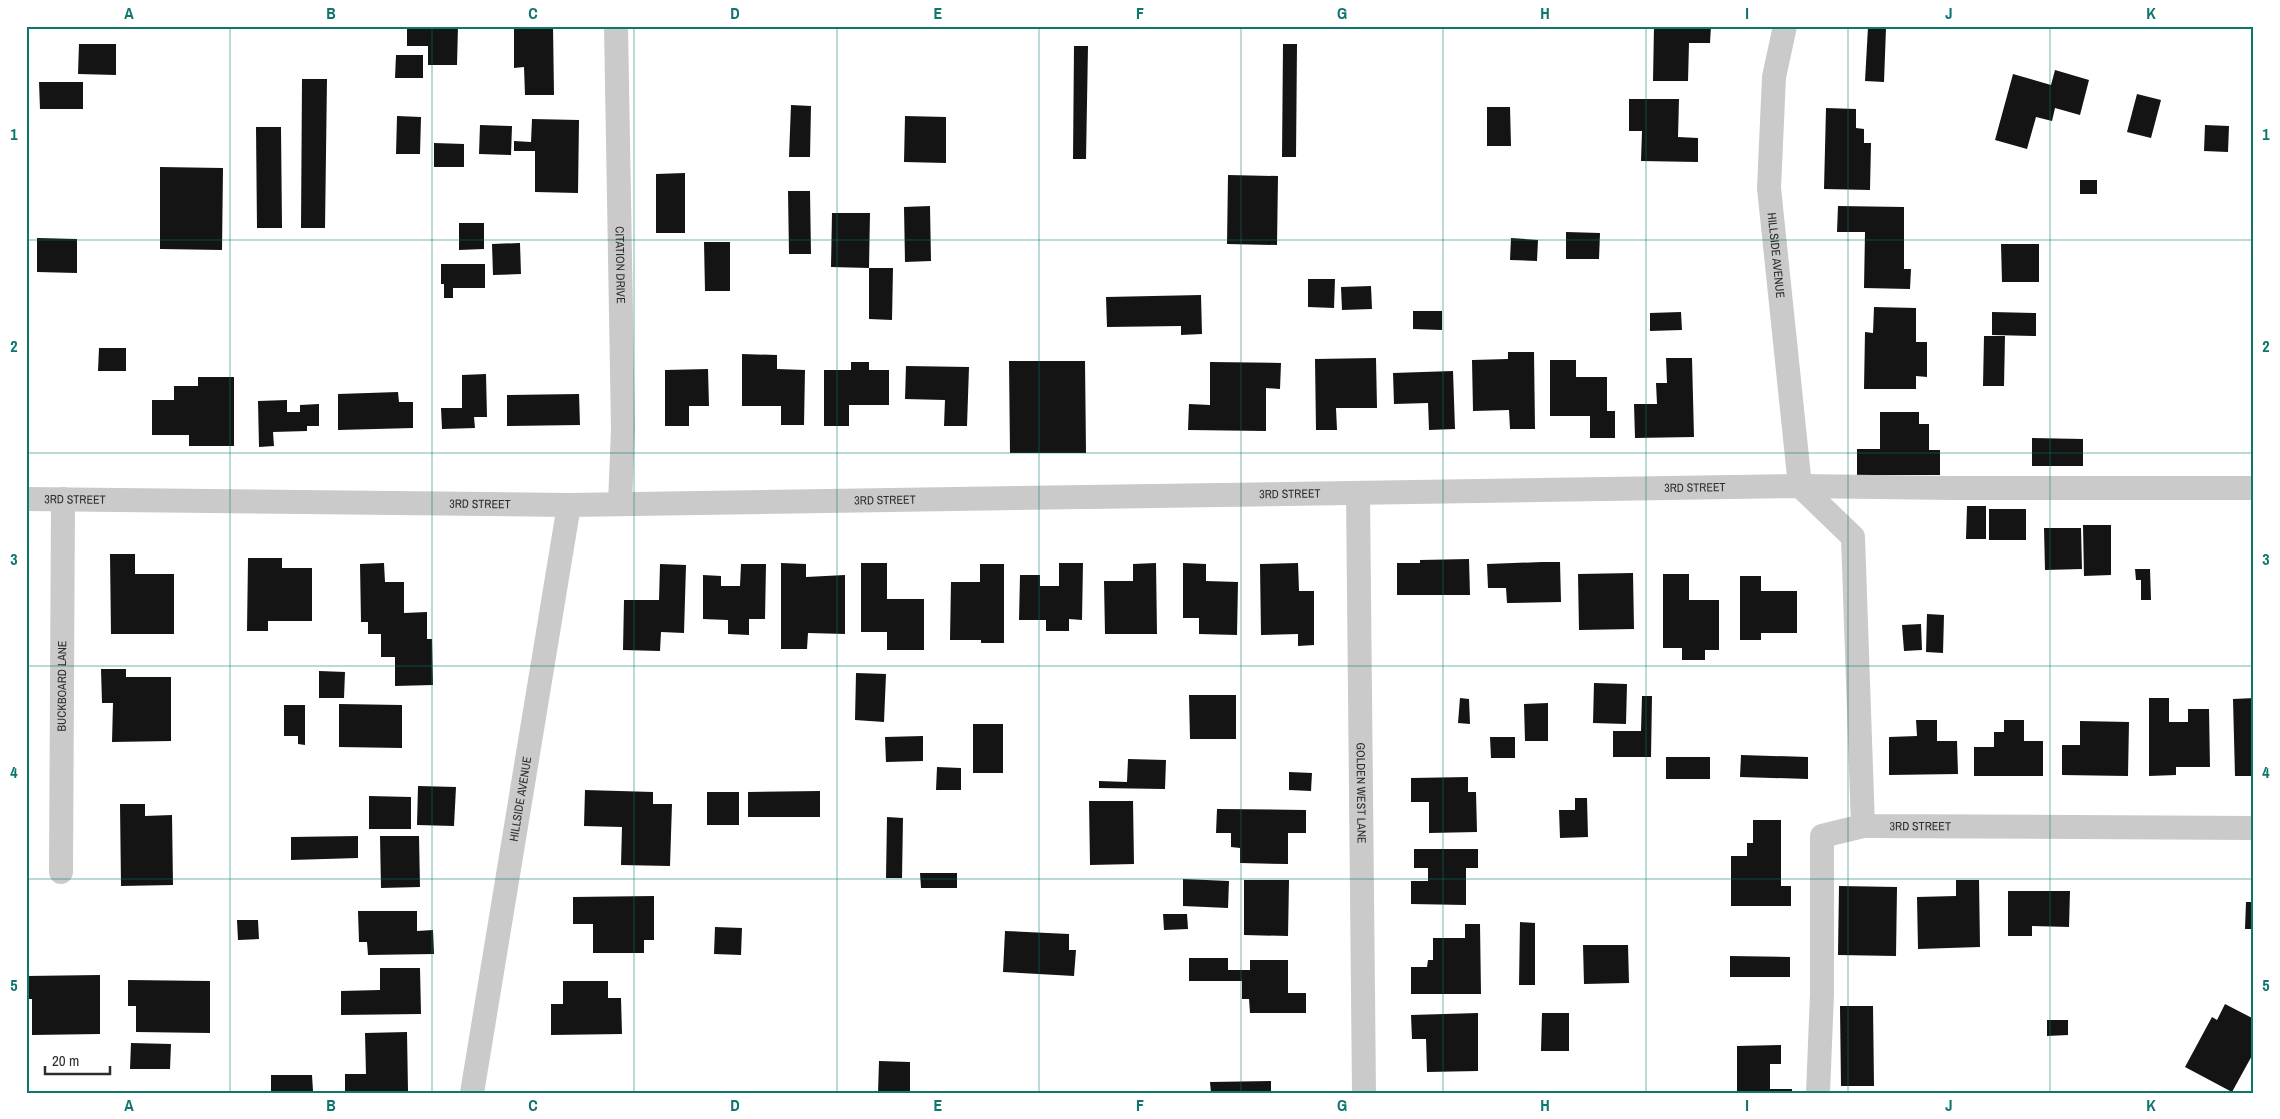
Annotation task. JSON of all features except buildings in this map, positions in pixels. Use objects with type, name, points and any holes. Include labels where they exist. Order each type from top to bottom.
[{"type":"street","name":"CITATION DRIVE","points":[[616,26],[623,429],[620,504]]},
{"type":"street","name":"HILLSIDE AVENUE","points":[[1785,26],[1774,77],[1769,188],[1800,486]]},
{"type":"street","name":"3RD STREET","points":[[26,499],[569,505],[1800,486],[2254,488]]},
{"type":"street","points":[[1800,486],[1853,538],[1863,826]]},
{"type":"street","name":"GOLDEN WEST LANE","points":[[1358,493],[1364,1093]]},
{"type":"street","name":"BUCKBOARD LANE","points":[[61,872],[63,498]]},
{"type":"street","name":"HILLSIDE AVENUE","points":[[472,1093],[569,505]]},
{"type":"street","name":"3RD STREET","points":[[1818,1093],[1822,994],[1822,836],[1863,826],[2254,828]]}]
